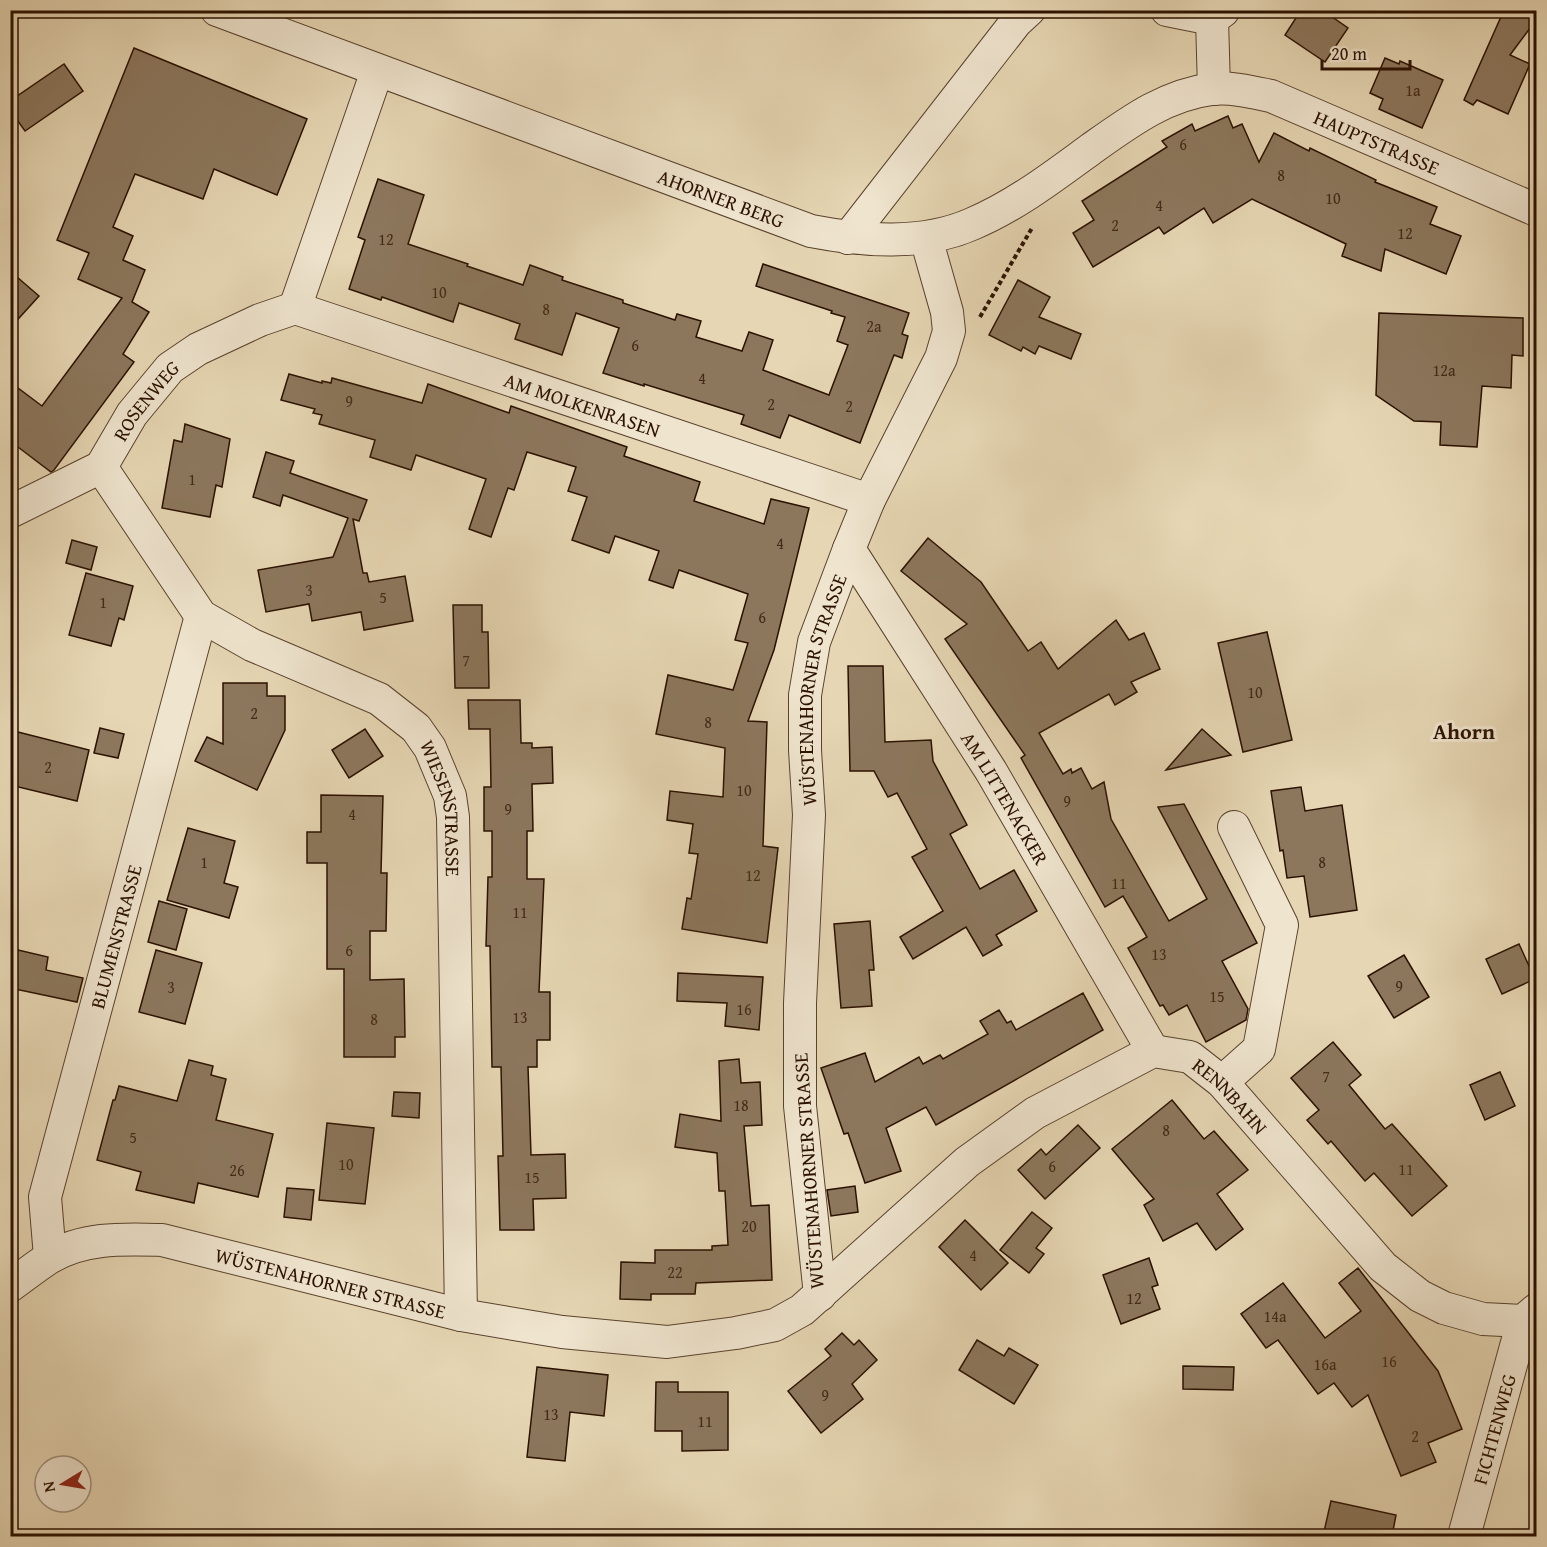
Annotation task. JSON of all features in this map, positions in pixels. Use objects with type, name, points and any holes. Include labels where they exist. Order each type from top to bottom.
[{"type":"street","name":"AHORNER BERG","points":[[217,10],[811,231],[848,238],[926,238],[971,225],[1018,199],[1136,117],[1175,97],[1214,89]]},
{"type":"street","points":[[848,238],[1016,22],[1029,10]]},
{"type":"street","points":[[1167,10],[1214,13],[1214,89]]},
{"type":"street","points":[[295,308],[377,71]]},
{"type":"street","name":"HAUPTSTRASSE","points":[[1214,89],[1243,90],[1271,96],[1536,210]]},
{"type":"street","name":"WÜSTENAHORNER STRASSE","points":[[10,1286],[50,1257],[78,1245],[116,1238],[162,1240],[461,1315],[562,1332],[667,1342],[736,1333],[775,1325],[802,1310],[820,1295],[800,1106],[800,1003],[809,815],[805,750],[805,695],[814,642],[849,549],[869,500],[941,358],[949,331],[947,312],[926,238]]},
{"type":"street","name":"ROSENWEG","points":[[101,467],[132,414],[170,368],[198,349],[261,320],[295,308]]},
{"type":"street","name":"AM MOLKENRASEN","points":[[295,308],[869,500]]},
{"type":"street","points":[[10,512],[101,467]]},
{"type":"street","name":"WIESENSTRASSE","points":[[101,467],[201,616],[252,645],[379,699],[416,728],[430,747],[450,795],[453,817],[461,1315]]},
{"type":"street","name":"AM LITTENACKER","points":[[849,549],[991,771],[1153,1051]]},
{"type":"street","name":"BLUMENSTRASSE","points":[[50,1257],[45,1197],[201,616]]},
{"type":"street","points":[[1222,1082],[1259,1050],[1282,925],[1234,827]]},
{"type":"street","points":[[820,1295],[967,1162],[1035,1113],[1153,1051]]},
{"type":"street","name":"RENNBAHN","points":[[1153,1051],[1190,1057],[1222,1082],[1383,1268],[1420,1296],[1444,1308],[1483,1318],[1530,1316]]},
{"type":"street","name":"FICHTENWEG","points":[[1464,1536],[1530,1316]]},
{"type":"path","points":[[976,323],[1035,224]]},
{"type":"building","points":[[1301,10],[1322,10],[1348,28],[1325,62],[1285,35]]},
{"type":"building","points":[[1504,10],[1536,10],[1536,20],[1510,55],[1530,64],[1508,114],[1477,100],[1473,105],[1464,100]]},
{"type":"building","points":[[134,48],[307,119],[277,195],[214,169],[203,199],[135,174],[113,227],[133,236],[123,260],[145,270],[132,302],[149,312],[123,354],[134,362],[51,472],[10,441],[10,382],[42,406],[122,298],[78,279],[89,253],[57,240]]},
{"type":"building","points":[[1385,58],[1399,64],[1400,61],[1443,80],[1422,128],[1379,109],[1383,99],[1370,93]]},
{"type":"building","points":[[64,64],[83,91],[25,131],[10,110],[10,101]]},
{"type":"building","points":[[1228,116],[1233,128],[1242,124],[1259,162],[1274,133],[1376,180],[1375,182],[1437,207],[1430,224],[1461,236],[1446,274],[1385,249],[1381,271],[1342,256],[1346,244],[1252,199],[1213,223],[1204,208],[1164,234],[1159,227],[1093,267],[1073,233],[1094,220],[1082,201],[1167,147],[1162,141],[1192,124],[1195,131]]},
{"type":"building","points":[[378,179],[424,195],[408,244],[523,285],[530,265],[563,277],[562,280],[623,300],[623,303],[675,320],[677,314],[701,321],[696,337],[742,351],[749,332],[773,340],[763,370],[829,395],[848,345],[837,341],[845,317],[756,286],[763,264],[909,313],[902,334],[908,336],[902,358],[894,355],[860,443],[789,415],[780,438],[741,424],[744,415],[603,373],[619,328],[576,313],[562,355],[515,339],[520,324],[459,303],[453,322],[382,297],[381,300],[349,289],[365,240],[358,237]]},
{"type":"building","points":[[10,271],[39,296],[10,328]]},
{"type":"building","points":[[1018,280],[1050,297],[1039,317],[1081,334],[1071,359],[1039,346],[1035,354],[1023,347],[1021,351],[989,335]]},
{"type":"building","points":[[1379,313],[1523,318],[1523,356],[1512,355],[1511,388],[1482,386],[1477,447],[1440,445],[1441,422],[1414,421],[1376,395]]},
{"type":"building","points":[[289,374],[322,383],[322,381],[331,383],[332,378],[422,403],[428,384],[509,413],[511,406],[627,447],[624,456],[700,482],[694,501],[764,524],[771,499],[809,508],[774,650],[748,721],[767,722],[763,846],[778,848],[767,943],[682,929],[687,898],[691,899],[698,854],[689,853],[693,824],[667,820],[670,791],[723,797],[725,748],[656,734],[668,675],[733,690],[748,643],[735,640],[748,594],[679,570],[673,588],[649,580],[659,551],[615,536],[609,553],[572,540],[587,497],[568,491],[576,467],[527,452],[514,490],[508,488],[491,537],[469,529],[486,479],[416,455],[411,470],[370,457],[375,440],[319,424],[322,415],[313,413],[315,409],[281,400]]},
{"type":"building","points":[[185,424],[230,439],[222,487],[216,485],[210,517],[162,508],[174,440],[182,442]]},
{"type":"building","points":[[266,452],[294,461],[290,473],[367,500],[359,521],[353,519],[363,573],[367,573],[369,582],[405,576],[413,621],[364,630],[361,612],[312,621],[309,604],[266,612],[258,570],[333,557],[348,518],[283,495],[280,506],[253,497]]},
{"type":"building","points":[[928,538],[981,582],[1028,651],[1041,642],[1058,669],[1116,620],[1129,640],[1144,633],[1160,669],[1131,682],[1137,692],[1115,705],[1109,694],[1039,733],[1063,774],[1071,769],[1072,773],[1081,768],[1092,789],[1104,782],[1111,819],[1169,921],[1207,899],[1158,807],[1184,804],[1257,943],[1222,961],[1248,1009],[1246,1020],[1206,1042],[1187,1005],[1169,1015],[1163,1005],[1160,1006],[1128,948],[1147,937],[1123,896],[1105,907],[1021,758],[1025,755],[945,639],[967,624],[901,571]]},
{"type":"building","points":[[72,540],[97,547],[91,570],[66,563]]},
{"type":"building","points":[[86,573],[133,586],[124,620],[119,618],[111,646],[69,635]]},
{"type":"building","points":[[453,605],[482,605],[482,632],[488,632],[489,688],[455,688]]},
{"type":"building","points":[[1267,632],[1292,740],[1243,752],[1218,643]]},
{"type":"building","points":[[848,666],[883,666],[885,742],[931,740],[933,761],[967,825],[950,834],[980,889],[1014,870],[1037,911],[996,935],[1002,945],[983,956],[966,927],[913,959],[900,937],[943,911],[912,857],[927,849],[897,793],[888,797],[874,771],[850,771]]},
{"type":"building","points":[[223,683],[267,683],[267,696],[285,696],[285,730],[257,790],[195,761],[207,737],[223,744]]},
{"type":"building","points":[[468,700],[520,700],[521,743],[532,743],[532,748],[552,747],[553,783],[532,784],[533,831],[527,831],[527,879],[544,879],[539,992],[550,992],[550,1040],[537,1040],[537,1067],[528,1067],[531,1155],[565,1154],[566,1198],[533,1199],[534,1230],[500,1230],[498,1156],[503,1156],[501,1067],[492,1067],[490,946],[486,946],[488,877],[492,877],[492,831],[484,831],[484,787],[491,787],[490,729],[469,729]]},
{"type":"building","points":[[100,728],[124,734],[118,758],[94,753]]},
{"type":"building","points":[[365,729],[383,756],[349,778],[332,750]]},
{"type":"building","points":[[1202,729],[1231,755],[1166,770]]},
{"type":"building","points":[[14,731],[89,750],[77,801],[10,785],[10,744]]},
{"type":"building","points":[[1301,787],[1305,811],[1342,805],[1357,910],[1310,917],[1304,876],[1287,878],[1283,850],[1280,851],[1271,791]]},
{"type":"building","points":[[321,795],[383,796],[381,873],[387,873],[386,931],[370,931],[370,980],[404,979],[405,1037],[395,1037],[395,1057],[344,1057],[344,969],[327,969],[327,863],[307,863],[307,832],[321,832]]},
{"type":"building","points":[[188,828],[235,841],[224,883],[238,887],[229,918],[167,900]]},
{"type":"building","points":[[159,901],[187,909],[176,950],[148,942]]},
{"type":"building","points":[[870,921],[874,970],[869,970],[872,1006],[841,1008],[834,924]]},
{"type":"building","points":[[1519,944],[1535,979],[1502,994],[1486,959]]},
{"type":"building","points":[[18,950],[48,957],[46,970],[83,978],[77,1002],[10,988]]},
{"type":"building","points":[[156,950],[202,963],[185,1024],[139,1012]]},
{"type":"building","points":[[1404,955],[1429,997],[1394,1018],[1368,976]]},
{"type":"building","points":[[678,973],[763,977],[759,1030],[725,1026],[727,1003],[677,1001]]},
{"type":"building","points":[[1083,993],[1103,1030],[936,1125],[926,1107],[886,1128],[901,1171],[865,1183],[848,1133],[844,1134],[821,1068],[865,1053],[875,1082],[919,1057],[923,1064],[940,1055],[943,1059],[988,1034],[980,1021],[999,1010],[1007,1023],[1011,1021],[1016,1030]]},
{"type":"building","points":[[1333,1042],[1361,1075],[1349,1085],[1385,1129],[1392,1124],[1447,1186],[1412,1216],[1374,1173],[1365,1181],[1331,1141],[1328,1144],[1307,1120],[1319,1110],[1291,1078]]},
{"type":"building","points":[[739,1059],[741,1083],[760,1082],[762,1125],[744,1126],[751,1206],[769,1205],[772,1280],[696,1283],[695,1294],[651,1294],[651,1300],[620,1299],[621,1262],[655,1263],[655,1250],[712,1250],[712,1246],[728,1245],[725,1191],[719,1191],[717,1153],[675,1147],[680,1114],[721,1121],[719,1061]]},
{"type":"building","points":[[189,1060],[213,1066],[211,1075],[226,1079],[216,1120],[273,1134],[258,1197],[198,1183],[194,1203],[136,1190],[141,1172],[97,1160],[119,1086],[177,1101]]},
{"type":"building","points":[[1500,1072],[1515,1106],[1485,1120],[1470,1085]]},
{"type":"building","points":[[394,1092],[420,1093],[419,1118],[392,1116]]},
{"type":"building","points":[[1172,1100],[1204,1139],[1214,1131],[1248,1170],[1217,1194],[1243,1229],[1216,1250],[1197,1223],[1163,1241],[1144,1205],[1154,1199],[1112,1149]]},
{"type":"building","points":[[327,1123],[374,1128],[365,1204],[319,1200]]},
{"type":"building","points":[[1078,1125],[1100,1148],[1045,1199],[1018,1170],[1041,1149],[1046,1155]]},
{"type":"building","points":[[855,1186],[858,1212],[831,1216],[827,1190]]},
{"type":"building","points":[[287,1188],[314,1190],[311,1220],[284,1217]]},
{"type":"building","points":[[1032,1212],[1052,1228],[1036,1248],[1044,1254],[1029,1273],[1000,1250]]},
{"type":"building","points":[[965,1220],[1008,1263],[981,1290],[939,1247]]},
{"type":"building","points":[[1149,1258],[1158,1285],[1152,1287],[1160,1309],[1121,1324],[1103,1275]]},
{"type":"building","points":[[1358,1268],[1438,1371],[1462,1429],[1428,1443],[1436,1462],[1401,1476],[1368,1395],[1352,1407],[1334,1383],[1318,1394],[1278,1340],[1266,1348],[1241,1314],[1283,1283],[1325,1338],[1361,1311],[1339,1283]]},
{"type":"building","points":[[842,1333],[854,1345],[859,1340],[877,1360],[852,1384],[863,1399],[821,1433],[788,1391],[831,1356],[825,1349]]},
{"type":"building","points":[[977,1340],[1004,1356],[1009,1348],[1038,1365],[1014,1404],[959,1370]]},
{"type":"building","points":[[1183,1366],[1234,1367],[1233,1390],[1183,1389]]},
{"type":"building","points":[[537,1367],[608,1375],[604,1416],[570,1412],[565,1461],[527,1457]]},
{"type":"building","points":[[656,1382],[678,1382],[678,1392],[728,1392],[728,1450],[682,1451],[682,1431],[655,1431]]},
{"type":"building","points":[[1331,1501],[1396,1515],[1392,1536],[1323,1536]]},
{"type":"district","name":"Ahorn","points":[[1464,731]]}]
